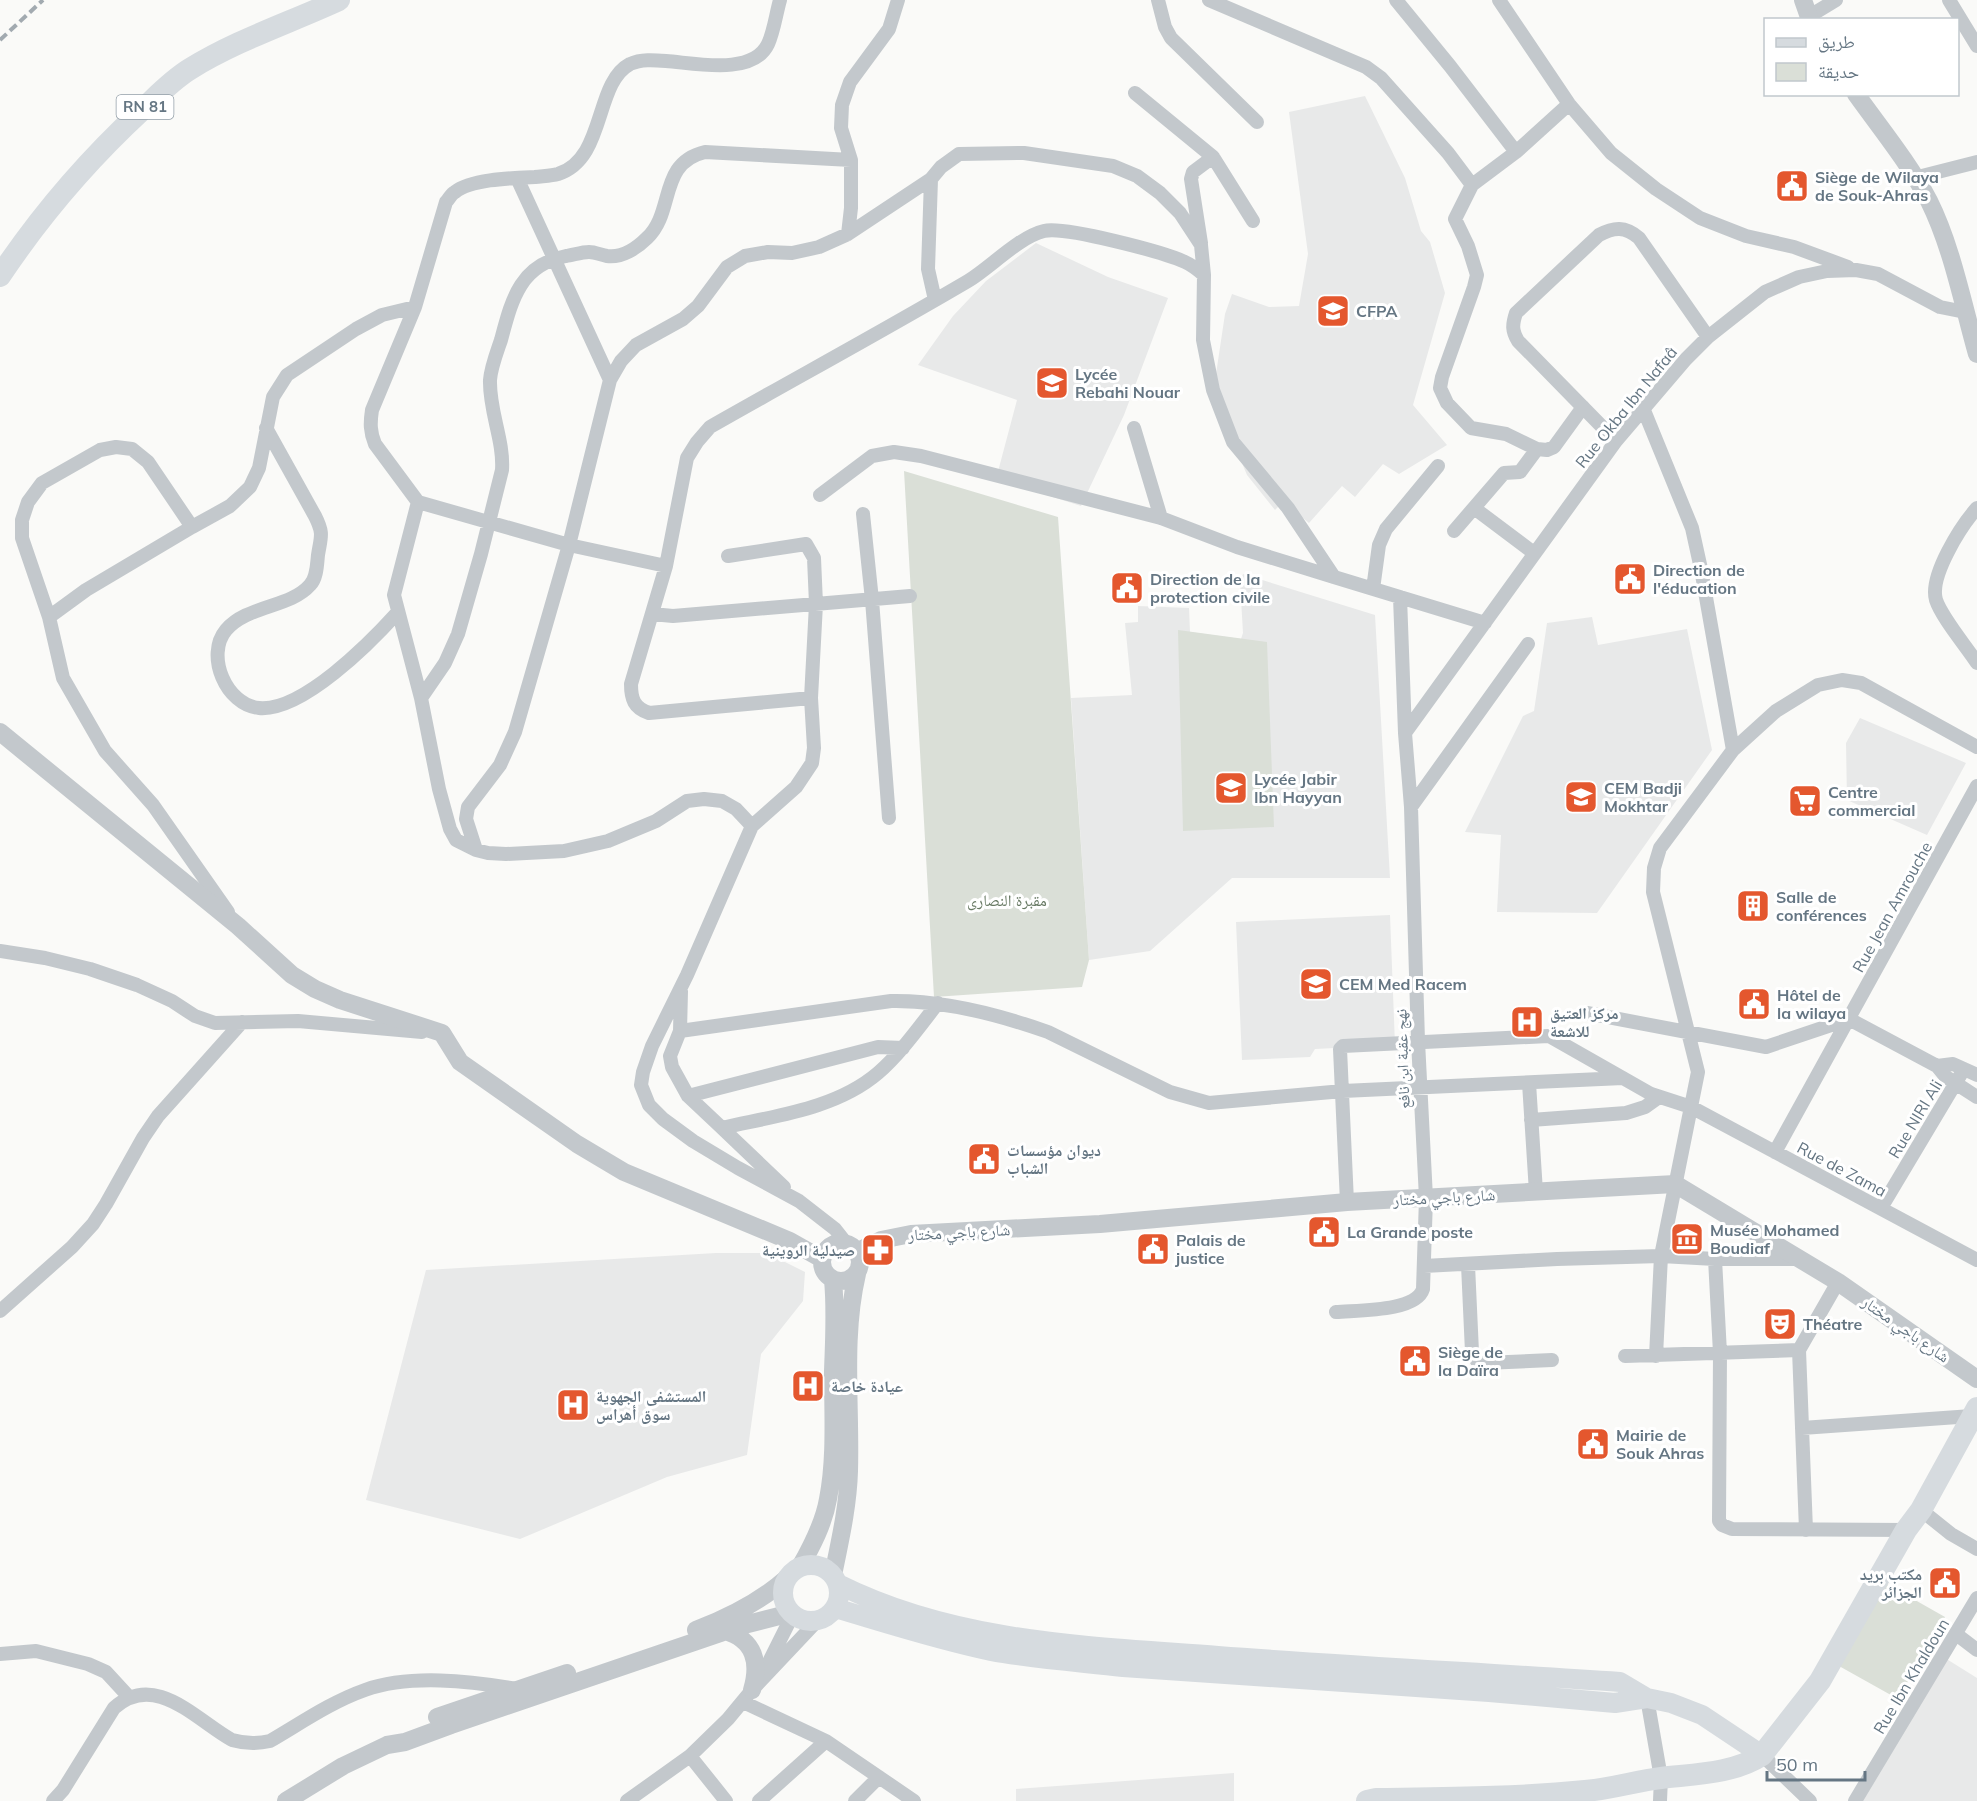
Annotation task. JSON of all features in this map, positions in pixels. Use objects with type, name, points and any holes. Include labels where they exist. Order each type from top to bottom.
[{"type":"main road","name":"RN 81","points":[[0,276],[28,233],[92,161],[129,122],[187,70],[218,52],[339,0]]},
{"type":"main road","points":[[1373,1800],[1510,1797],[1588,1791],[1662,1778],[1699,1775],[1752,1762],[1762,1755],[1820,1681],[1906,1530],[1921,1510],[1975,1412]]},
{"type":"main road","points":[[836,1580],[838,1600],[835,1608],[818,1620],[809,1621],[792,1613],[785,1605],[784,1587],[794,1572],[816,1565],[829,1570],[836,1580],[881,1604],[971,1630],[1035,1640],[1247,1658],[1620,1682],[1647,1698],[1671,1703],[1702,1715],[1762,1755]]},
{"type":"main road","points":[[835,1608],[991,1651],[1073,1661],[1616,1703],[1647,1698]]},
{"type":"street","points":[[666,566],[569,545],[418,502],[375,444],[370,424],[372,410],[415,307],[446,202],[455,192],[469,184],[557,175],[572,167],[590,143],[617,73],[632,63],[648,60],[729,65],[747,62],[759,56],[768,45],[780,0]]},
{"type":"street","points":[[848,234],[851,208],[851,160],[841,128],[842,105],[850,82],[889,29],[898,0]]},
{"type":"street","points":[[1158,0],[1165,27],[1171,38],[1257,122]]},
{"type":"street","points":[[1209,0],[1366,67],[1381,78],[1448,153],[1472,185]]},
{"type":"street","points":[[1396,0],[1516,152]]},
{"type":"street","points":[[1499,0],[1569,104],[1611,153],[1656,189],[1700,218],[1746,236],[1794,247],[1856,270]]},
{"type":"street","points":[[1807,12],[1836,0]]},
{"type":"street","points":[[1949,0],[1977,46]]},
{"type":"street","points":[[1135,93],[1213,157],[1253,221]]},
{"type":"street","points":[[1857,96],[1914,178],[1941,227],[1977,354]]},
{"type":"street","points":[[1569,104],[1516,152],[1472,185],[1455,219],[1468,246],[1477,275],[1440,388],[1447,403],[1471,428],[1506,434],[1538,449],[1547,450],[1554,447],[1583,408]]},
{"type":"street","points":[[421,698],[445,663],[458,634],[502,470],[503,456],[492,406],[490,378],[510,307],[521,283],[533,269],[555,258],[588,252],[609,257],[624,254],[639,245],[651,234],[681,163],[693,154],[705,152],[851,160]]},
{"type":"street","points":[[476,850],[466,819],[468,807],[500,765],[516,732],[569,545],[610,380],[621,361],[636,345],[683,319],[698,306],[727,267],[745,256],[768,252],[792,253],[819,247],[848,234],[931,179],[940,167],[959,154],[1024,153],[1113,166],[1137,176],[1160,193],[1180,213],[1201,245]]},
{"type":"street","points":[[1213,157],[1193,172],[1191,179],[1204,275],[1203,340],[1213,390],[1233,442],[1288,508],[1334,577]]},
{"type":"street","points":[[1914,178],[1977,162]]},
{"type":"street","points":[[517,178],[610,380]]},
{"type":"street","points":[[931,179],[928,269],[934,300]]},
{"type":"street","points":[[1616,441],[1524,349],[1513,332],[1516,314],[1599,236],[1610,230],[1621,228],[1631,231],[1639,238],[1708,337]]},
{"type":"street","points":[[811,698],[649,713],[634,704],[631,684],[666,566],[687,458],[710,427],[977,275],[1028,237],[1044,231],[1059,230],[1098,237],[1174,257],[1188,263],[1204,275]]},
{"type":"street","name":"Rue Okba Ibn Nafaâ","points":[[1405,733],[1616,441],[1686,359],[1708,337],[1765,292],[1799,277],[1827,271],[1856,270],[1878,274],[1941,307],[1965,312]]},
{"type":"street","points":[[50,617],[86,591],[231,506],[250,487],[259,468],[273,396],[287,375],[356,329],[382,315],[415,307]]},
{"type":"street","points":[[1643,408],[1692,528],[1733,750]]},
{"type":"street","points":[[266,428],[315,516],[322,531],[322,538],[311,585],[298,594],[250,613],[227,629],[219,643],[220,670],[234,697],[256,708],[282,705],[298,697],[354,657],[398,612]]},
{"type":"street","points":[[1134,428],[1161,518]]},
{"type":"street","points":[[192,527],[148,462],[132,449],[116,447],[100,450],[42,483],[28,502],[22,520],[22,538],[50,617],[63,678],[105,751],[153,805],[238,926]]},
{"type":"street","points":[[1454,531],[1504,473],[1520,472],[1538,449]]},
{"type":"street","points":[[820,495],[872,456],[894,452],[921,456],[1161,518],[1237,547],[1485,623]]},
{"type":"street","points":[[1373,589],[1378,545],[1386,529],[1438,466]]},
{"type":"street","points":[[418,502],[394,595],[421,698],[439,789],[450,830],[456,840],[476,850],[506,854],[564,851],[608,841],[656,821],[687,801],[704,799],[722,801],[736,809],[752,826]]},
{"type":"street","points":[[1474,508],[1534,553]]},
{"type":"street","points":[[1977,508],[1952,543],[1941,567],[1935,592],[1939,606],[1977,663]]},
{"type":"street","points":[[863,513],[873,600],[889,818]]},
{"type":"street","points":[[728,556],[806,544],[814,558],[816,604],[811,698],[814,748],[812,763],[796,787],[752,826],[680,993],[680,1031],[670,1056],[672,1068],[688,1096],[799,1201],[835,1229],[852,1247],[861,1263],[857,1274],[850,1319],[849,1474],[836,1580]]},
{"type":"street","points":[[652,614],[673,616],[910,596]]},
{"type":"street","name":"نهج عقبة ابن نافع","points":[[1336,1312],[1401,1306],[1422,1294],[1423,1288],[1426,1198],[1418,1041],[1412,807],[1405,733],[1400,597]]},
{"type":"street","points":[[1412,807],[1528,644]]},
{"type":"street","points":[[1656,1356],[1661,1257],[1698,1072],[1653,892],[1654,868],[1660,848],[1733,750],[1776,711],[1818,685],[1842,680],[1861,683],[1977,747]]},
{"type":"street","points":[[0,732],[238,926],[292,975],[340,1000],[442,1033],[460,1062],[578,1144],[624,1172],[790,1241],[822,1259]]},
{"type":"street","name":"Rue Jean Amrouche","points":[[1775,1152],[1976,790]]},
{"type":"street","points":[[0,951],[45,958],[90,969],[137,985],[172,1001],[195,1016],[215,1023],[298,1021],[442,1033]]},
{"type":"street","points":[[687,975],[660,1027],[647,1060],[641,1085],[644,1096],[649,1105],[663,1119],[693,1141],[799,1201]]},
{"type":"street","points":[[680,1031],[891,1001],[916,1000],[938,1003],[1048,1032],[1170,1092],[1209,1103],[1343,1091],[1623,1078]]},
{"type":"street","points":[[722,1128],[805,1109],[846,1093],[877,1074],[903,1048],[938,1003]]},
{"type":"street","points":[[1587,1013],[1766,1047],[1849,1019],[1936,1066],[1946,1077],[1977,1097]]},
{"type":"street","points":[[0,1311],[72,1248],[93,1224],[158,1116],[242,1022]]},
{"type":"street","name":"Rue de Zama","points":[[1343,1091],[1340,1049],[1343,1046],[1549,1036],[1659,1097],[1691,1107],[1977,1260]]},
{"type":"street","points":[[688,1096],[878,1047],[903,1048]]},
{"type":"street","points":[[1936,1066],[1953,1064],[1977,1075]]},
{"type":"street","name":"Rue NIRI Ali","points":[[1881,1208],[1964,1069]]},
{"type":"street","points":[[1529,1083],[1536,1192]]},
{"type":"street","points":[[1343,1091],[1347,1202]]},
{"type":"street","points":[[1531,1120],[1626,1113],[1645,1107],[1659,1097]]},
{"type":"street","name":"شارع باجي مختار","points":[[852,1247],[911,1234],[1100,1224],[1347,1202],[1675,1184],[1838,1282],[1977,1379]]},
{"type":"street","points":[[852,1247],[834,1244],[828,1248],[822,1259],[824,1271],[833,1280],[846,1281],[857,1274]]},
{"type":"street","points":[[1424,1266],[1557,1259],[1661,1257],[1800,1259]]},
{"type":"street","points":[[1715,1259],[1720,1353],[1719,1521],[1722,1525],[1732,1529],[1906,1530]]},
{"type":"street","points":[[1468,1264],[1472,1352],[1477,1361],[1485,1363],[1552,1360]]},
{"type":"street","points":[[53,1801],[63,1790],[108,1715],[121,1701],[129,1697],[147,1693],[165,1697],[232,1740],[245,1744],[258,1744],[270,1741],[344,1699],[385,1685],[452,1682],[520,1694],[700,1628],[770,1594],[794,1572],[817,1535],[824,1516],[831,1477],[833,1448],[833,1280]]},
{"type":"street","points":[[1806,1530],[1799,1350],[1838,1282]]},
{"type":"street","points":[[1625,1356],[1799,1350]]},
{"type":"street","points":[[1802,1428],[1975,1412]]},
{"type":"street","points":[[1921,1510],[1951,1534],[1977,1549]]},
{"type":"street","name":"Rue Ibn Khaldoun","points":[[1855,1801],[1977,1598]]},
{"type":"street","points":[[286,1801],[343,1766],[387,1745],[403,1732],[424,1722],[792,1613]]},
{"type":"street","points":[[751,1692],[792,1613]]},
{"type":"street","points":[[627,1801],[690,1756],[818,1620]]},
{"type":"street","points":[[725,1632],[742,1639],[750,1647],[754,1656],[756,1677],[751,1692]]},
{"type":"street","points":[[1956,1634],[1977,1650]]},
{"type":"street","points":[[0,1654],[36,1651],[88,1664],[106,1672],[129,1697]]},
{"type":"street","points":[[751,1692],[914,1801]]},
{"type":"street","points":[[1647,1698],[1662,1778],[1660,1801]]},
{"type":"street","points":[[759,1801],[826,1741]]},
{"type":"street","points":[[1762,1755],[1810,1801]]},
{"type":"street","points":[[690,1756],[726,1801]]},
{"type":"street","points":[[855,1801],[879,1777]]},
{"type":"shaded area","name":"CFPA","points":[[1365,96],[1405,178],[1421,231],[1430,242],[1445,293],[1413,405],[1447,445],[1399,474],[1383,464],[1355,497],[1342,486],[1309,523],[1283,502],[1275,510],[1247,475],[1213,394],[1225,314],[1232,294],[1269,307],[1299,306],[1308,254],[1289,112]]},
{"type":"shaded area","name":"Lycée Rebahi Nouar","points":[[1036,243],[1108,277],[1168,298],[1124,415],[1081,506],[996,479],[1017,400],[918,365],[953,316],[986,281]]},
{"type":"shaded area","name":"Lycée Jabir Ibn Hayyan","points":[[1243,574],[1375,615],[1390,878],[1232,878],[1150,951],[1089,960],[1071,698],[1132,695],[1125,623],[1138,622],[1138,606],[1189,608],[1190,632],[1241,639],[1243,633],[1240,582]]},
{"type":"shaded area","name":"CEM Badji Mokhtar","points":[[1592,617],[1598,645],[1687,629],[1712,750],[1597,913],[1497,912],[1501,835],[1465,832],[1523,716],[1534,711],[1547,623]]},
{"type":"shaded area","points":[[1860,718],[1966,763],[1927,835],[1847,800],[1846,743]]},
{"type":"shaded area","name":"CEM Med Racem","points":[[1390,915],[1395,1045],[1315,1049],[1310,1057],[1242,1060],[1236,922]]},
{"type":"shaded area","name":"المستشفى الجهوية سوق أهراس","points":[[716,1253],[767,1253],[805,1272],[803,1301],[761,1354],[747,1455],[667,1477],[520,1539],[366,1500],[426,1270]]},
{"type":"shaded area","points":[[1945,1658],[1977,1678],[1977,1801],[1860,1801]]},
{"type":"shaded area","points":[[1234,1773],[1234,1801],[1016,1801],[1016,1789]]},
{"type":"green space","name":"مقبرة النصارى","points":[[904,471],[1058,517],[1089,960],[1082,987],[934,997]]},
{"type":"green space","points":[[1178,630],[1267,642],[1274,827],[1183,831]]},
{"type":"green space","points":[[1885,1583],[1945,1617],[1898,1699],[1839,1666]]},
{"type":"railway","points":[[0,40],[43,0]]},
{"type":"place","name":"Siège de Wilaya de Souk-Ahras","points":[[1792,186]]},
{"type":"place","name":"CFPA","points":[[1333,311]]},
{"type":"place","name":"Lycée Rebahi Nouar","points":[[1052,383]]},
{"type":"place","name":"Direction de l'éducation","points":[[1630,579]]},
{"type":"place","name":"Direction de la protection civile","points":[[1127,588]]},
{"type":"place","name":"Lycée Jabir Ibn Hayyan","points":[[1231,788]]},
{"type":"place","name":"CEM Badji Mokhtar","points":[[1581,797]]},
{"type":"place","name":"Centre commercial","points":[[1805,801]]},
{"type":"place","name":"Salle de conférences","points":[[1753,906]]},
{"type":"place","name":"CEM Med Racem","points":[[1316,984]]},
{"type":"place","name":"Hôtel de la wilaya","points":[[1754,1004]]},
{"type":"place","name":"مركز العتيق للاشعة","points":[[1527,1022]]},
{"type":"place","name":"ديوان مؤسسات الشباب","points":[[984,1159]]},
{"type":"place","name":"La Grande poste","points":[[1324,1232]]},
{"type":"place","name":"Musée Mohamed Boudiaf","points":[[1687,1239]]},
{"type":"place","name":"Palais de justice","points":[[1153,1249]]},
{"type":"place","name":"صيدلية الروينية","points":[[878,1250]]},
{"type":"place","name":"Théatre","points":[[1780,1324]]},
{"type":"place","name":"Siège de la Daïra","points":[[1415,1361]]},
{"type":"place","name":"عيادة خاصة","points":[[808,1386]]},
{"type":"place","name":"المستشفى الجهوية سوق أهراس","points":[[573,1405]]},
{"type":"place","name":"Mairie de Souk Ahras","points":[[1593,1444]]},
{"type":"place","name":"مكتب بريد الجزائر","points":[[1945,1583]]}]
